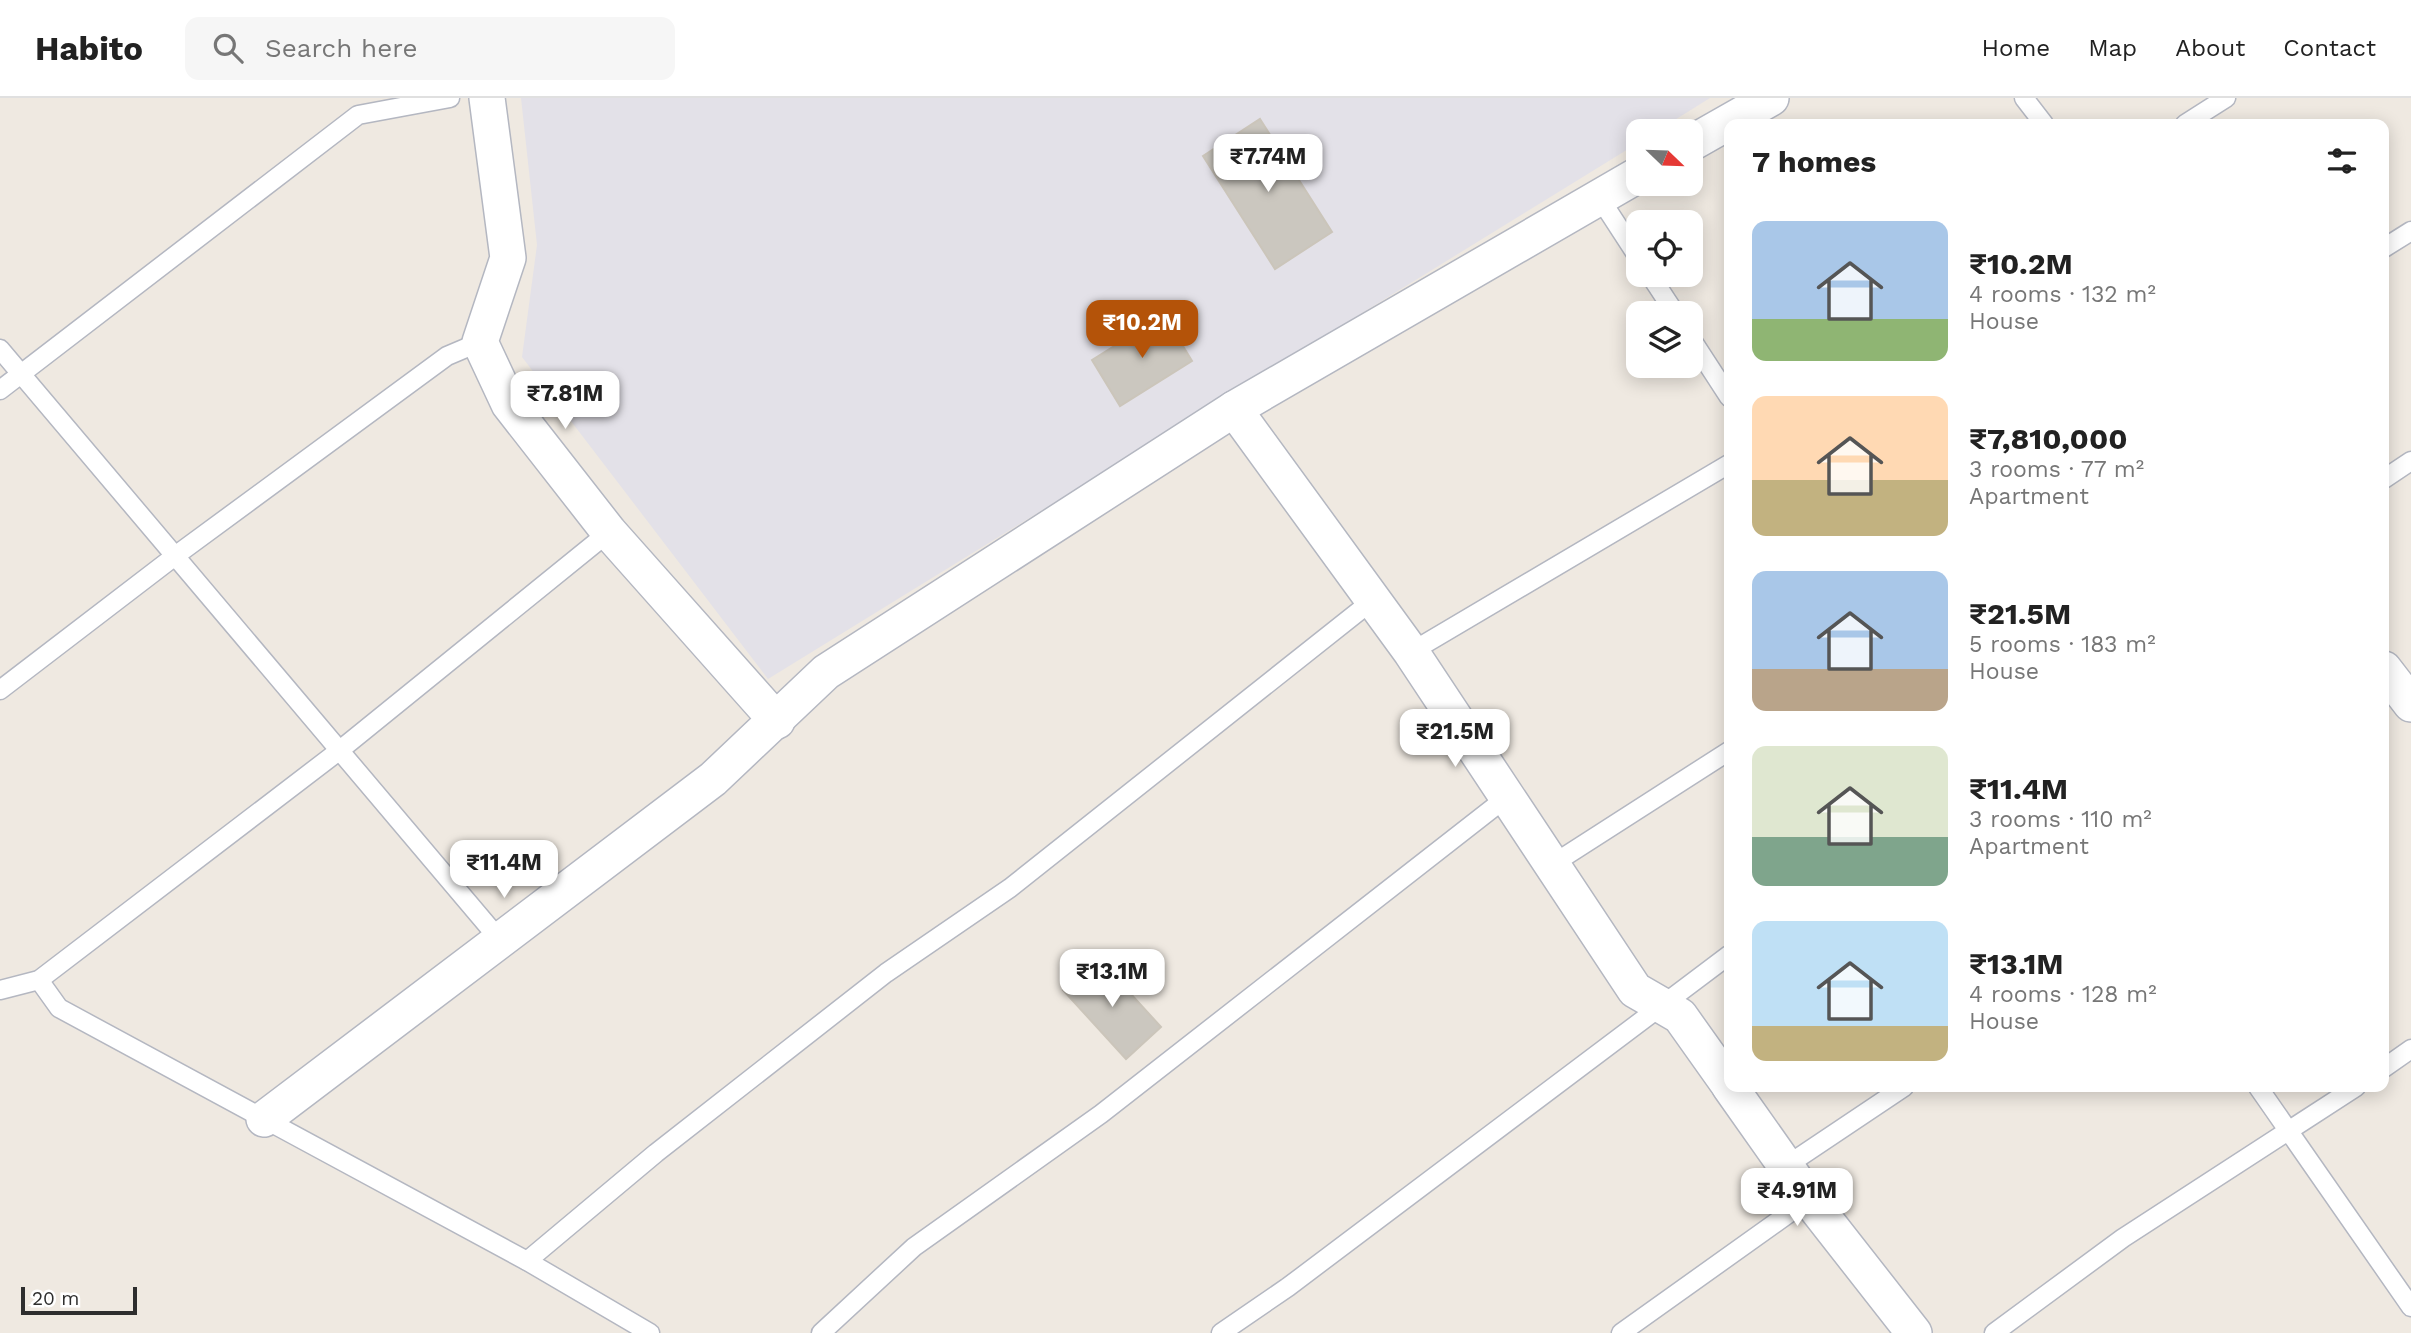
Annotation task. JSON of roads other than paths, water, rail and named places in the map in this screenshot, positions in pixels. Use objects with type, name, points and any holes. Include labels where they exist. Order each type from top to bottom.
[{"type":"street","points":[[486,98],[508,258],[480,342],[509,404],[609,532],[777,721]]},
{"type":"street","points":[[1734,119],[1771,98]]},
{"type":"street","points":[[1703,137],[1724,125]]},
{"type":"street","points":[[264,1119],[713,779],[826,672],[1234,409],[1626,182]]},
{"type":"street","points":[[1234,409],[1411,652],[1635,990],[1680,1016],[1724,1078]]},
{"type":"street","points":[[1734,1092],[1810,1199],[1914,1333]]},
{"type":"lane","points":[[0,390],[358,115],[450,98]]},
{"type":"lane","points":[[2024,98],[2040,119]]},
{"type":"lane","points":[[2193,119],[2226,98]]},
{"type":"lane","points":[[1599,197],[1626,239]]},
{"type":"lane","points":[[2389,245],[2411,231]]},
{"type":"lane","points":[[0,690],[175,556],[447,356],[480,342]]},
{"type":"lane","points":[[0,349],[499,939]]},
{"type":"lane","points":[[1703,357],[1724,389]]},
{"type":"lane","points":[[2389,476],[2411,461]]},
{"type":"lane","points":[[1411,652],[1724,467]]},
{"type":"lane","points":[[0,990],[39,980],[341,750],[609,532]]},
{"type":"lane","points":[[527,1261],[656,1153],[886,973],[1010,888],[1373,600]]},
{"type":"lane","points":[[1553,864],[1724,754]]},
{"type":"lane","points":[[821,1333],[914,1247],[1101,1114],[1507,797]]},
{"type":"lane","points":[[1221,1333],[1288,1287],[1724,959]]},
{"type":"lane","points":[[39,980],[59,1008],[527,1261],[650,1333]]},
{"type":"lane","points":[[2389,1064],[2411,1049]]},
{"type":"lane","points":[[1786,1166],[1897,1092]]},
{"type":"lane","points":[[2262,1092],[2411,1307]]},
{"type":"lane","points":[[1994,1333],[2123,1238],[2349,1092]]},
{"type":"lane","points":[[1620,1333],[1810,1199]]}]
